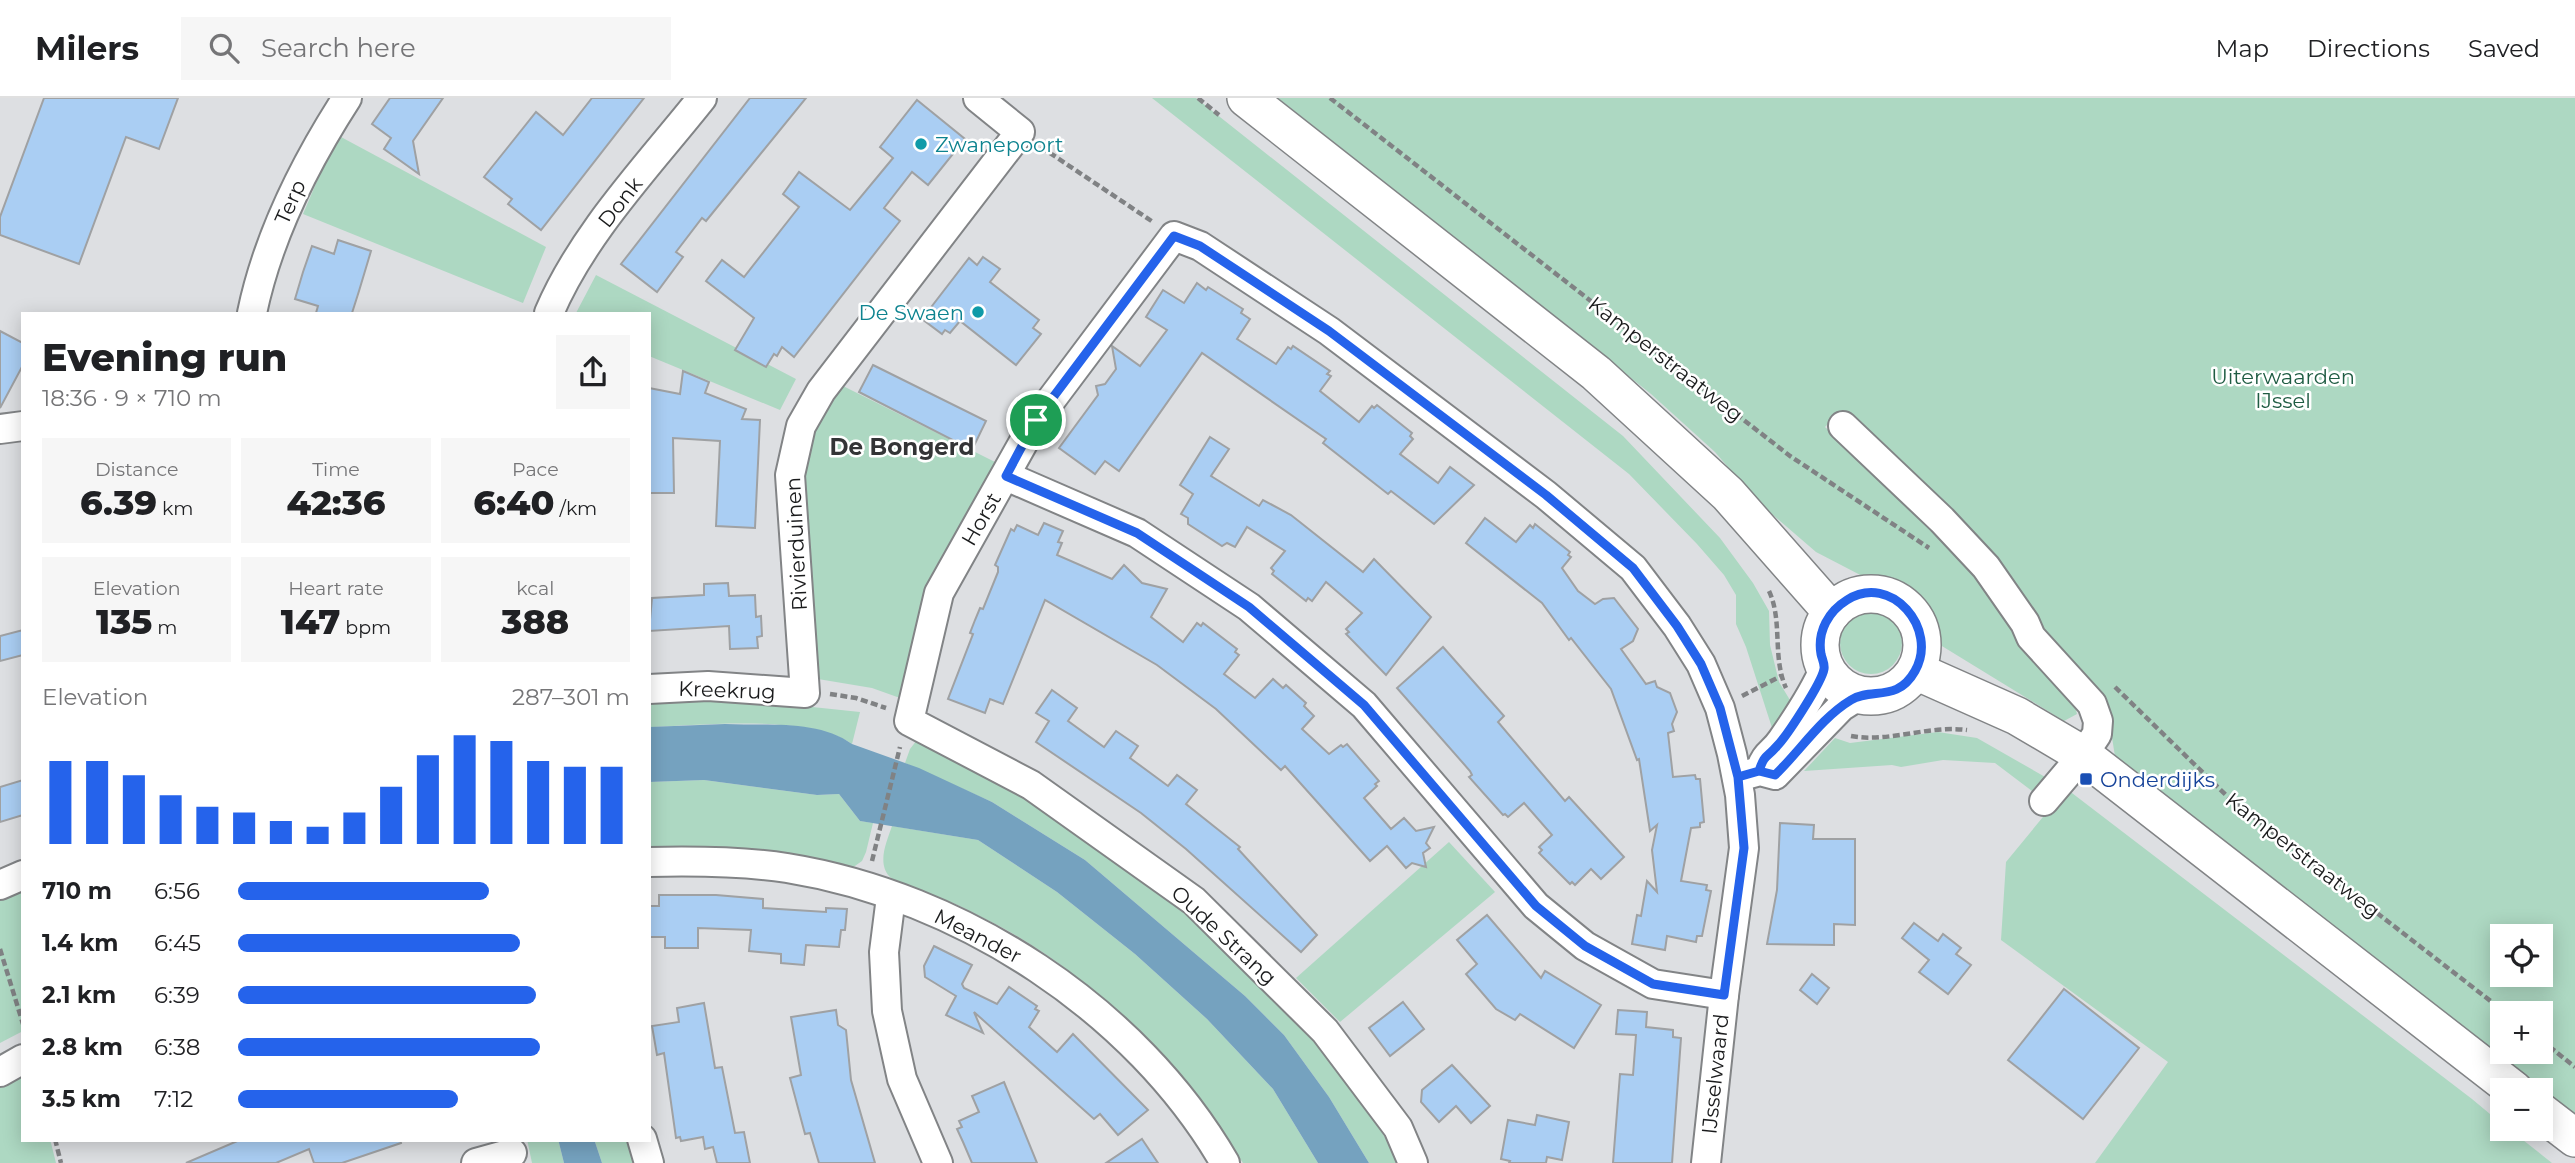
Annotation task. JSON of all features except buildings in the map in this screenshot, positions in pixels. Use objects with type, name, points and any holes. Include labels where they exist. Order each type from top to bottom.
[{"type":"main road","points":[[1238,111],[1596,373],[1728,494],[1832,612]]},
{"type":"main road","points":[[1870,593],[1892,597],[1910,610],[1920,629],[1923,650],[1916,671],[1892,692],[1876,696],[1860,695],[1840,685],[1825,667],[1820,638],[1824,624],[1832,612],[1849,598],[1870,593]]},
{"type":"main road","points":[[1916,671],[2017,716],[2083,755],[2499,1078]]},
{"type":"main road","points":[[2553,1121],[2575,1138]]},
{"type":"street","name":"Terp","points":[[253,312],[276,235],[315,148],[347,98]]},
{"type":"street","name":"Donk","points":[[549,312],[560,288],[604,221],[702,98]]},
{"type":"street","points":[[978,98],[1020,132]]},
{"type":"street","name":"Rivierduinen","points":[[805,693],[790,475],[801,426],[821,391],[1020,132]]},
{"type":"street","name":"Horst","points":[[909,721],[939,593],[1036,420],[1174,236]]},
{"type":"street","name":"IJsselwaard","points":[[1174,236],[1200,246],[1329,331],[1546,495],[1633,568],[1677,626],[1701,664],[1749,774],[1744,848],[1724,995],[1706,1163]]},
{"type":"street","points":[[0,429],[21,426]]},
{"type":"street","points":[[1843,426],[1942,520],[1986,567],[2025,623],[2031,637],[2092,704],[2098,727],[2092,743],[2045,800]]},
{"type":"street","points":[[1006,476],[1137,533],[1249,607],[1364,705],[1536,906],[1585,946],[1653,984],[1724,995]]},
{"type":"street","points":[[1749,774],[1783,739],[1816,688],[1825,667]]},
{"type":"street","name":"Kreekrug","points":[[651,689],[708,686],[805,693]]},
{"type":"street","points":[[1749,774],[1775,775],[1841,707],[1860,695]]},
{"type":"street","name":"Oude Strang","points":[[909,721],[1031,785],[1194,901],[1325,1031],[1398,1128],[1413,1163]]},
{"type":"street","name":"Meander","points":[[651,862],[686,861],[786,868],[866,886],[959,923],[1037,966],[1107,1021],[1167,1083],[1211,1139],[1226,1163]]},
{"type":"street","points":[[0,885],[21,876]]},
{"type":"street","points":[[891,897],[884,952],[887,1011],[902,1079],[938,1163]]},
{"type":"street","points":[[0,1072],[21,1060]]},
{"type":"street","points":[[643,1142],[649,1163]]},
{"type":"street","points":[[476,1163],[512,1152]]},
{"type":"path","points":[[1198,98],[1238,111]]},
{"type":"path","name":"Kamperstraatweg","points":[[1330,98],[1790,456],[1940,555]]},
{"type":"path","points":[[1020,132],[1174,236]]},
{"type":"path","points":[[1720,708],[1781,676],[1775,608],[1766,584]]},
{"type":"path","name":"Kamperstraatweg","points":[[2106,680],[2230,799],[2491,1001]]},
{"type":"path","points":[[805,693],[856,698],[895,711],[909,721]]},
{"type":"path","points":[[1841,733],[1868,737],[1940,728],[1975,733]]},
{"type":"path","points":[[876,847],[898,754]]},
{"type":"path","points":[[0,949],[21,1017]]},
{"type":"path","points":[[2553,1050],[2575,1067]]},
{"type":"path","points":[[56,1142],[61,1163]]},
{"type":"green space","points":[[1152,98],[1196,98],[1623,436],[1720,538],[1753,583],[1769,611],[1770,645],[1779,682],[1793,705],[1774,734],[1736,624],[1736,595],[1724,575],[1697,544],[1629,474]]},
{"type":"green space","name":"Uiterwaarden IJssel","points":[[1278,98],[2575,98],[2575,1117],[2553,1100],[2553,1078],[2524,1078],[2506,1064],[2553,1064],[2553,1001],[2490,1001],[2490,1051],[2116,763],[2111,731],[2094,694],[1838,430],[1829,423],[1825,427],[1904,499],[1965,564],[2024,647],[2074,703],[2077,714],[2064,721],[1937,643],[1931,616],[1914,593],[1888,580],[1868,579],[1816,552],[1758,502],[1715,452],[1651,394]]},
{"type":"green space","points":[[341,137],[546,247],[523,303],[303,214],[326,160]]},
{"type":"green space","points":[[596,275],[796,379],[780,410],[651,357],[651,312],[577,312]]},
{"type":"green space","points":[[843,386],[997,463],[917,643],[900,698],[872,688],[818,679],[804,474],[810,436],[822,412]]},
{"type":"green space","points":[[1865,612],[1877,612],[1893,621],[1900,631],[1900,655],[1893,665],[1877,674],[1865,674],[1854,669],[1845,660],[1840,649],[1840,637],[1845,626],[1854,617]]},
{"type":"green space","points":[[707,696],[860,712],[852,744],[810,728],[783,725],[651,727],[651,703]]},
{"type":"green space","points":[[1938,732],[1977,738],[2068,790],[2472,1099],[2490,1114],[2490,1141],[2524,1141],[2552,1163],[2095,1163],[2168,1062],[2001,940],[2006,862],[2052,806],[1995,763],[1943,760],[1901,767],[1892,765],[1804,771],[1835,738],[1850,743]]},
{"type":"green space","points":[[920,736],[974,761],[1173,901],[1297,1015],[1361,1097],[1400,1163],[1369,1163],[1329,1097],[1284,1035],[1245,996],[1085,860],[992,802],[905,763],[910,749]]},
{"type":"green space","points":[[704,780],[817,795],[839,794],[860,821],[873,823],[866,852],[862,861],[852,868],[751,851],[651,849],[651,782]]},
{"type":"green space","points":[[892,826],[978,840],[1057,892],[1135,954],[1207,1019],[1273,1089],[1318,1163],[1243,1163],[1193,1094],[1165,1061],[1136,1030],[1073,974],[1001,927],[953,903],[901,884],[889,876],[883,858]]},
{"type":"green space","points":[[1449,842],[1495,892],[1340,1022],[1296,978]]},
{"type":"green space","points":[[21,881],[21,1032],[0,1043],[0,890]]},
{"type":"green space","points":[[21,1078],[21,1142],[51,1142],[56,1163],[0,1163],[0,1087]]},
{"type":"green space","points":[[528,1142],[559,1142],[564,1163],[532,1163]]},
{"type":"green space","points":[[595,1142],[631,1142],[636,1163],[602,1163]]},
{"type":"water","points":[[725,724],[807,727],[838,736],[852,744],[919,768],[992,802],[1085,860],[1245,996],[1284,1035],[1329,1097],[1369,1163],[1318,1163],[1273,1089],[1207,1019],[1135,954],[1057,892],[978,840],[860,821],[839,794],[817,795],[704,780],[651,782],[651,727]]},
{"type":"water","points":[[559,1142],[595,1142],[602,1163],[564,1163]]},
{"type":"place","name":"Zwanepoort","points":[[921,144]]},
{"type":"place","name":"De Swaen","points":[[978,312]]},
{"type":"place","name":"Onderdijks","points":[[2086,779]]},
{"type":"district","name":"De Bongerd","points":[[902,447]]},
{"type":"route","points":[[1036,420],[1006,476],[1137,533],[1249,607],[1364,705],[1536,906],[1585,946],[1653,984],[1724,995],[1744,848],[1738,777],[1759,771],[1764,756],[1778,746],[1816,688],[1825,667],[1820,638],[1824,624],[1832,612],[1849,598],[1870,593],[1892,597],[1910,610],[1920,629],[1923,650],[1916,671],[1905,683],[1892,692],[1876,696],[1860,695],[1849,701],[1818,729],[1775,775],[1759,771],[1738,777],[1720,708],[1701,664],[1677,626],[1633,568],[1546,495],[1329,331],[1200,246],[1174,236],[1036,420]]}]
